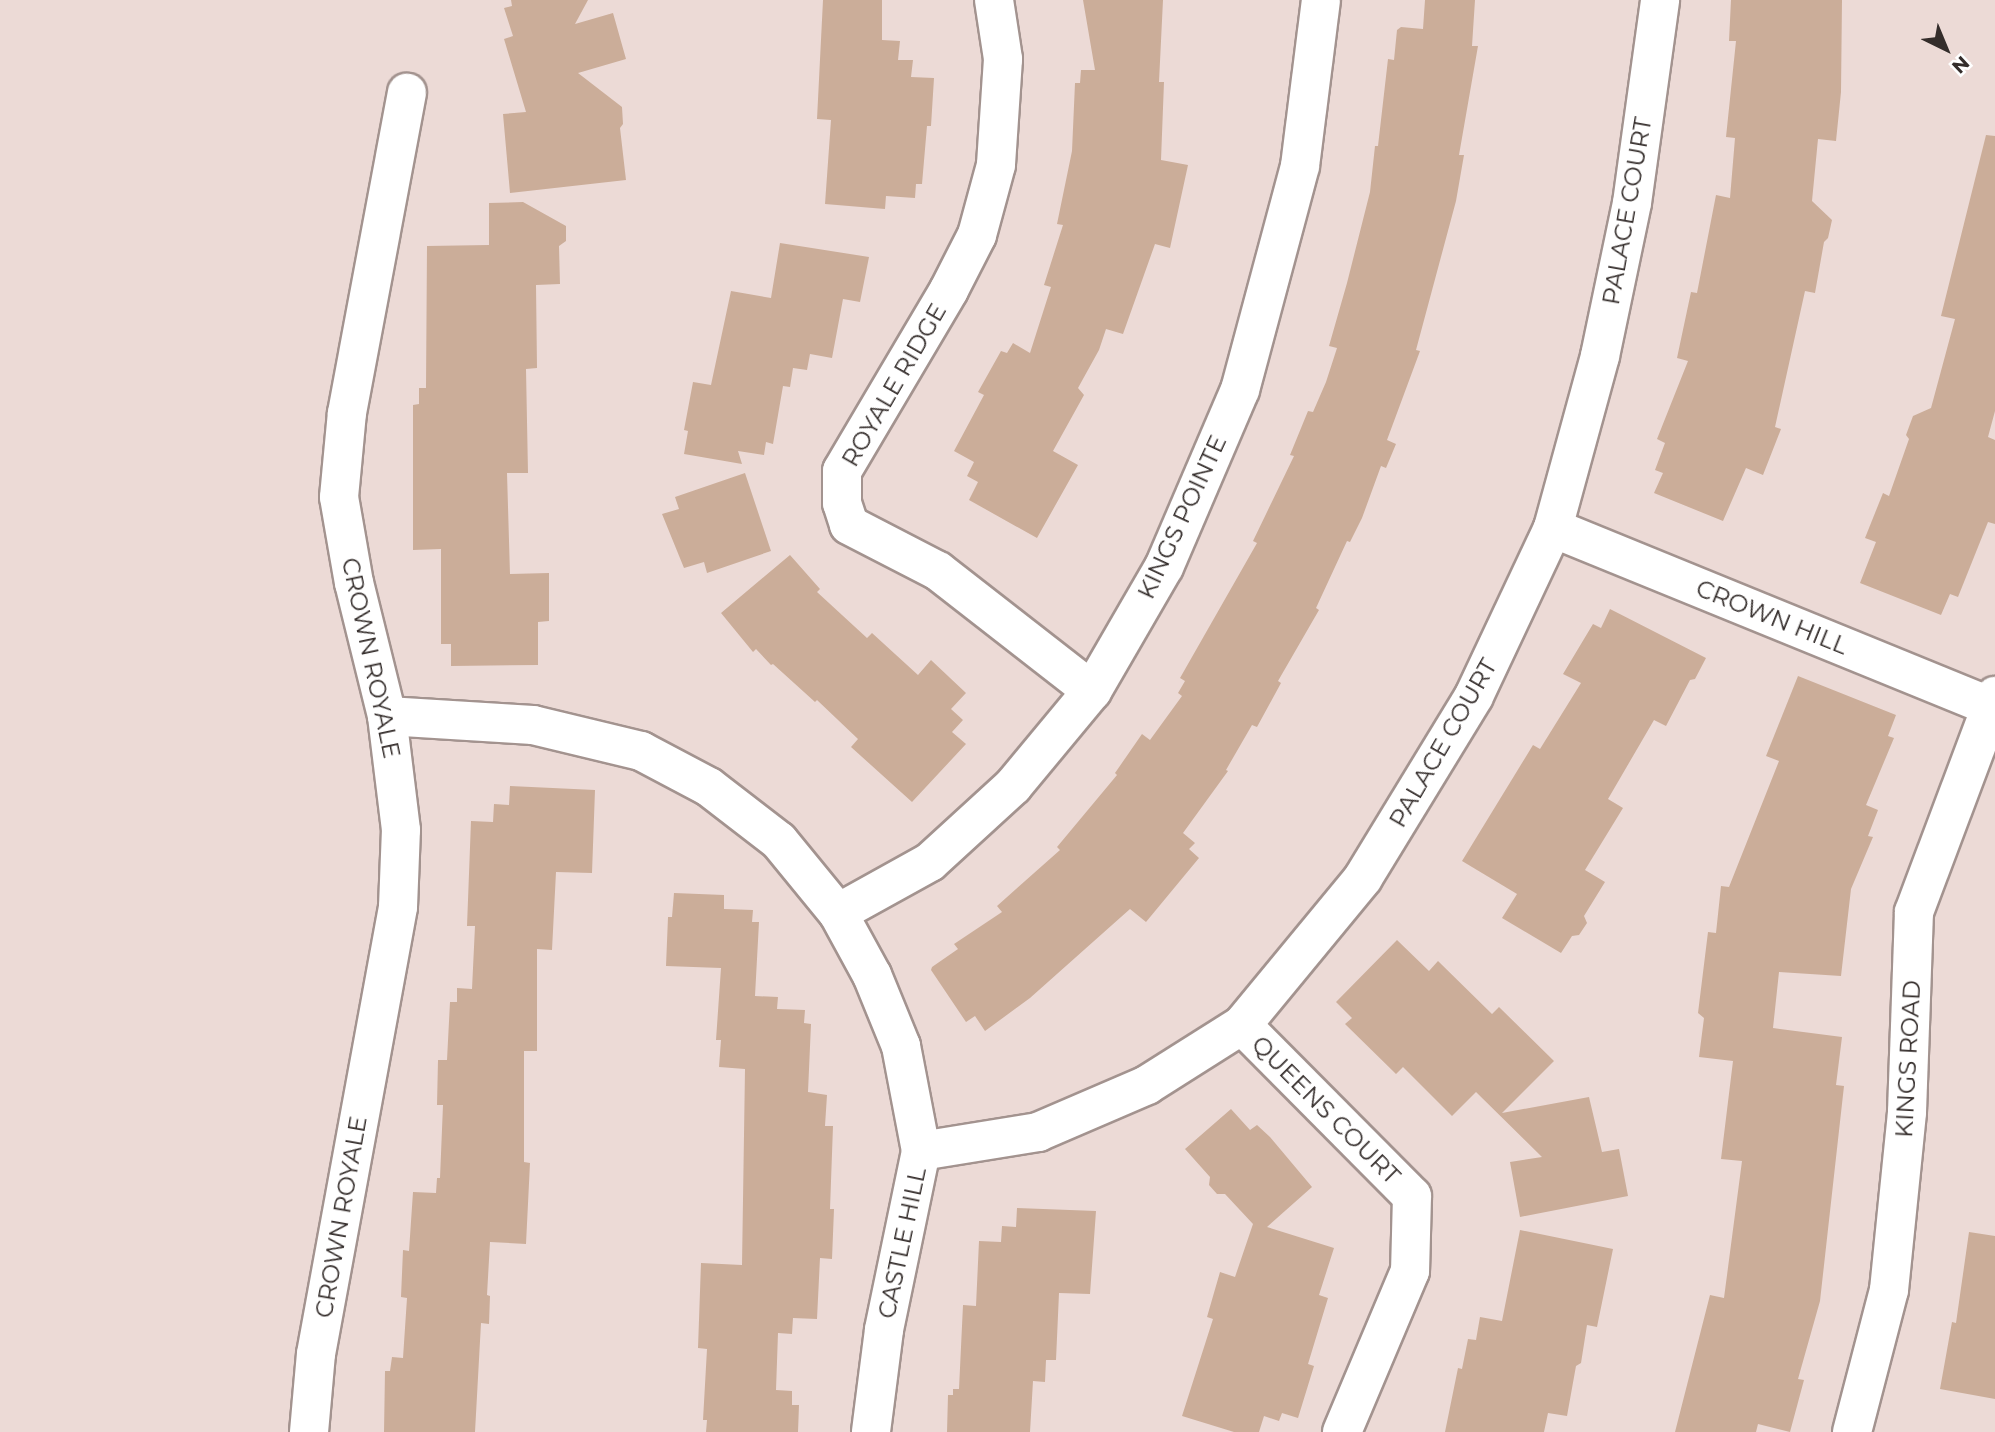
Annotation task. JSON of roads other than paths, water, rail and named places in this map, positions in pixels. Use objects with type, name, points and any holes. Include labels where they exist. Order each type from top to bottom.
[{"type":"street","name":"ROYALE RIDGE","points":[[994,0],[1003,72],[996,164],[977,235],[949,290],[842,471],[842,503],[849,525],[937,571],[1092,691]]},
{"type":"street","name":"KINGS POINTE","points":[[838,913],[930,862],[1013,786],[1092,691],[1164,567],[1240,390],[1300,166],[1321,0]]},
{"type":"street","name":"PALACE COURT","points":[[921,1151],[1038,1132],[1147,1086],[1242,1025],[1363,878],[1474,696],[1553,528],[1600,356],[1632,203],[1660,0]]},
{"type":"street","name":"CROWN ROYALE","points":[[309,1432],[316,1354],[398,907],[401,831],[387,716],[354,583],[339,497],[347,413],[407,93]]},
{"type":"street","name":"CROWN HILL","points":[[1553,528],[1992,701]]},
{"type":"street","name":"KINGS ROAD","points":[[1852,1432],[1889,1290],[1908,1112],[1914,912],[1992,701]]},
{"type":"street","name":"CASTLE HILL","points":[[387,716],[533,725],[641,751],[709,787],[779,841],[838,913],[872,975],[901,1046],[921,1151],[884,1330],[871,1432]]},
{"type":"street","name":"QUEENS COURT","points":[[1242,1025],[1412,1196],[1410,1271],[1342,1432]]}]
